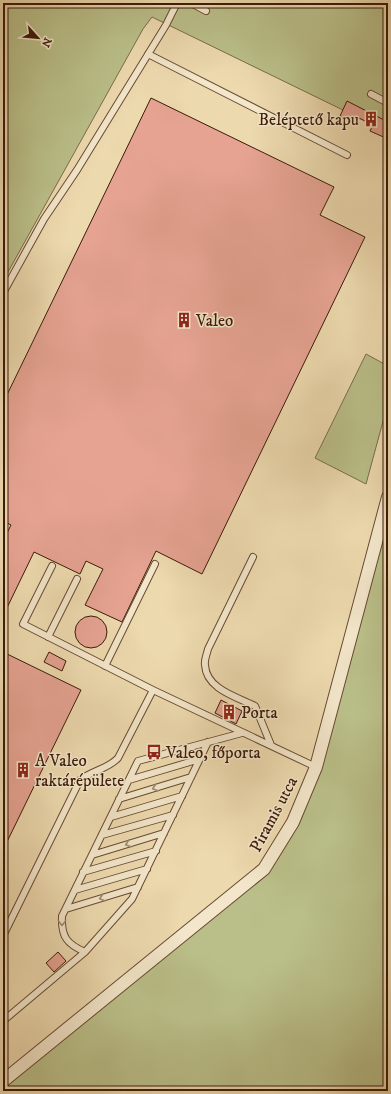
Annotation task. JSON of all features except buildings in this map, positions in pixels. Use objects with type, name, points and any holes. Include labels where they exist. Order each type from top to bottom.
[{"type":"street","name":"Piramis utca","points":[[3,1081],[264,869],[293,822],[316,767],[388,497]]},
{"type":"lane","points":[[3,293],[44,219],[77,170],[166,25],[177,3]]},
{"type":"lane","points":[[191,3],[206,11]]},
{"type":"lane","points":[[148,54],[347,155]]},
{"type":"lane","points":[[371,94],[388,103]]},
{"type":"lane","points":[[253,557],[208,649],[204,663],[206,672],[216,687],[255,706],[272,745]]},
{"type":"lane","points":[[105,666],[155,564]]},
{"type":"lane","points":[[52,566],[23,624],[153,690],[316,767]]},
{"type":"lane","points":[[48,637],[77,579]]},
{"type":"lane","points":[[3,936],[80,780],[93,772],[107,768],[118,758],[153,690]]},
{"type":"lane","points":[[85,952],[76,948],[63,935],[61,926],[62,916],[110,816],[138,762],[242,733]]},
{"type":"lane","points":[[3,1021],[85,952],[132,899],[208,742]]},
{"type":"lane","points":[[129,780],[200,759]]},
{"type":"lane","points":[[119,799],[191,777]]},
{"type":"lane","points":[[110,816],[182,796]]},
{"type":"lane","points":[[102,835],[173,815]]},
{"type":"lane","points":[[92,855],[164,833]]},
{"type":"lane","points":[[83,872],[156,851]]},
{"type":"lane","points":[[75,890],[147,869]]},
{"type":"lane","points":[[66,909],[138,887]]},
{"type":"green space","points":[[3,3],[388,3],[388,132],[152,17],[143,29],[3,281]]},
{"type":"green space","points":[[366,354],[388,366],[388,403],[366,484],[315,458]]},
{"type":"green space","points":[[388,506],[388,1091],[3,1091],[3,1086],[265,871],[295,822]]},
{"type":"place","name":"Beléptető kapu","points":[[371,119]]},
{"type":"place","name":"Valeo","points":[[184,320]]},
{"type":"place","name":"Porta","points":[[229,712]]},
{"type":"place","name":"Valeo, főporta","points":[[154,752]]},
{"type":"place","name":"A Valeo raktárépülete","points":[[23,770]]}]
